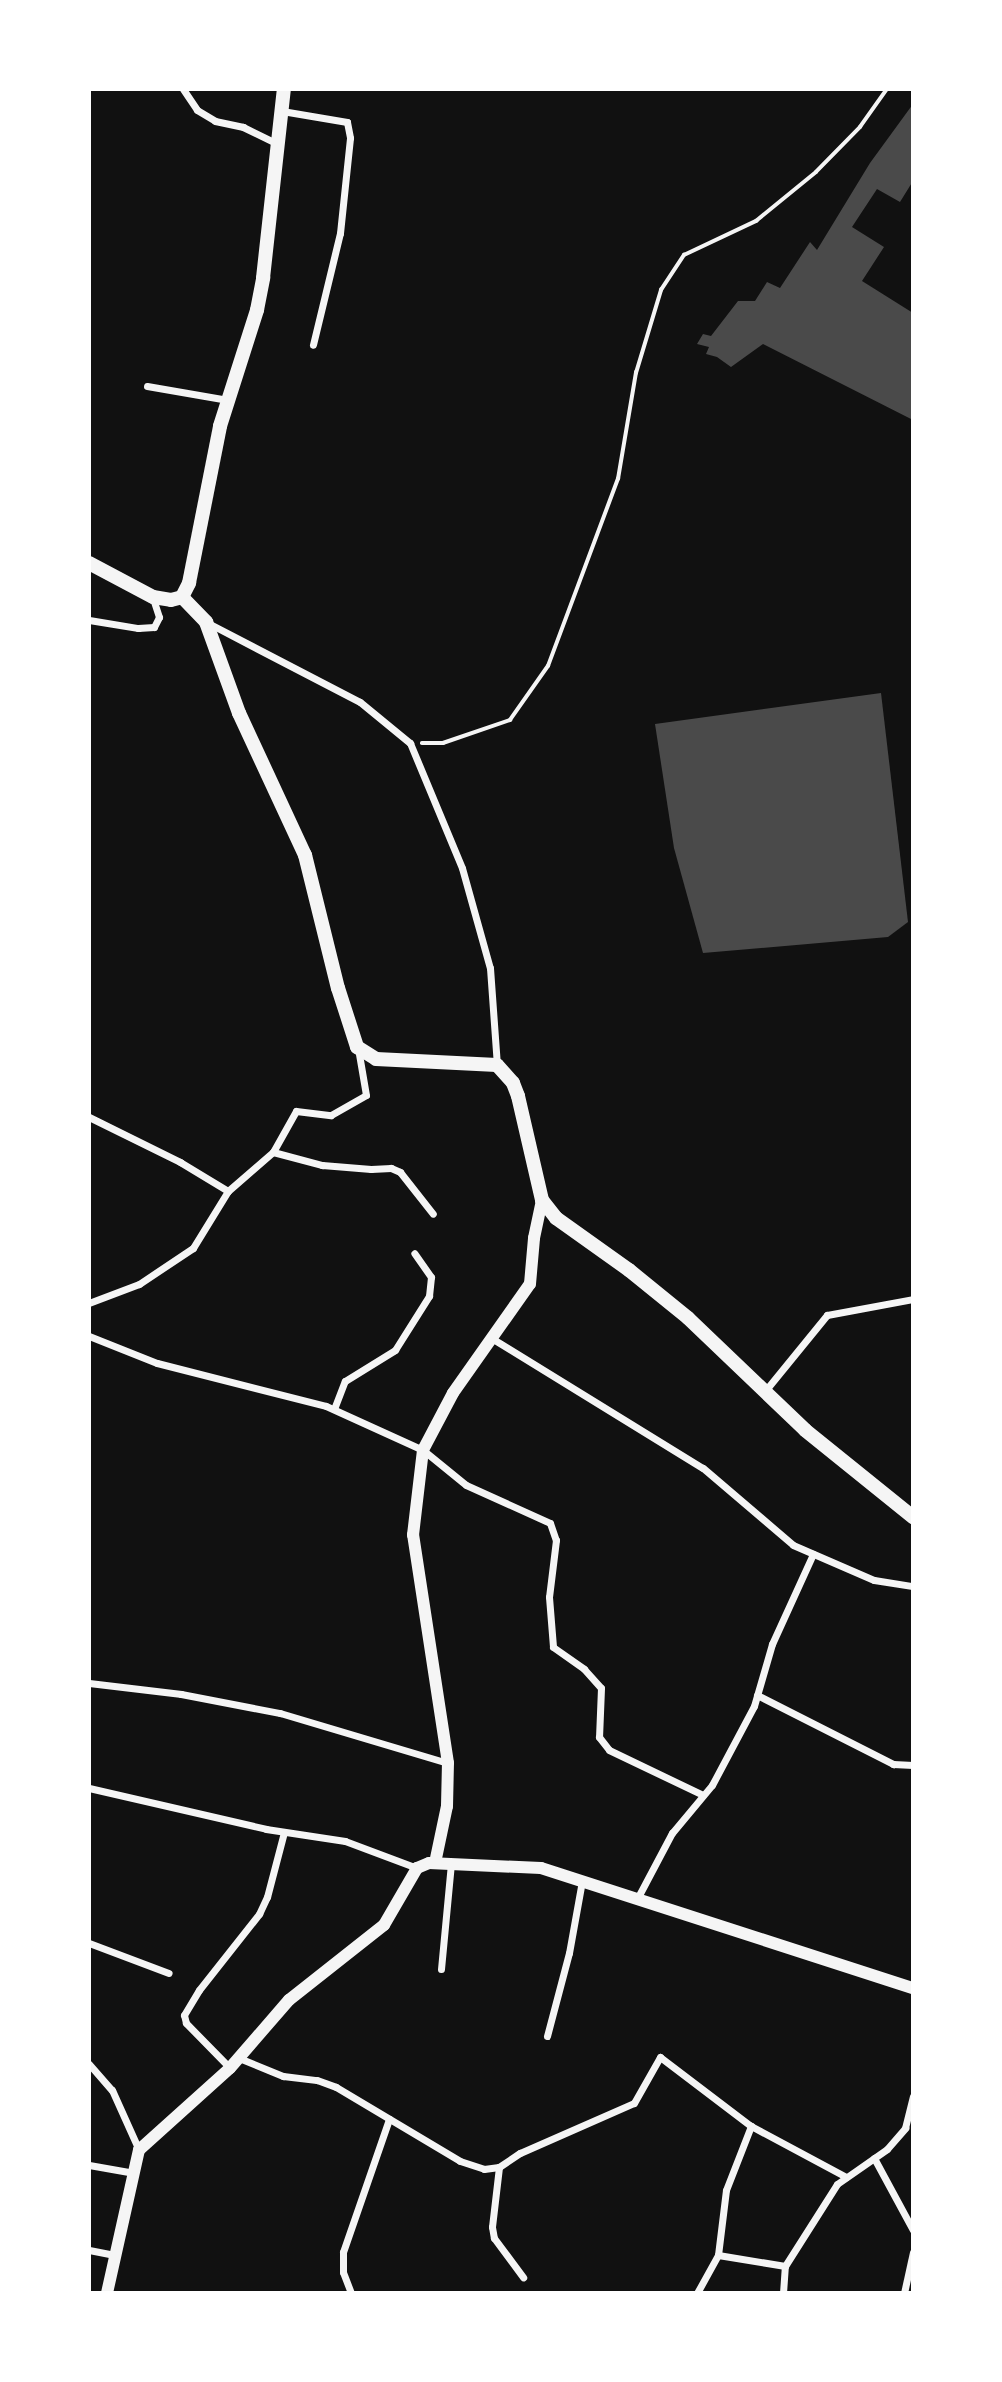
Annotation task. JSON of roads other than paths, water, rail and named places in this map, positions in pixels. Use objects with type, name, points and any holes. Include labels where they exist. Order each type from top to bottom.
[{"type":"main road","points":[[89,563],[153,597],[171,600],[182,597],[189,583],[220,426],[263,278],[284,89]]},
{"type":"main road","points":[[182,597],[206,622],[239,713],[304,855],[338,988],[357,1047],[376,1059],[497,1065],[513,1083],[542,1200],[556,1217],[629,1270],[688,1318],[855,1473],[913,1517]]},
{"type":"street","points":[[183,89],[197,110],[215,121],[243,127],[279,145]]},
{"type":"street","points":[[282,111],[347,122],[350,138],[340,233],[313,345]]},
{"type":"street","points":[[147,386],[229,400]]},
{"type":"street","points":[[89,620],[138,628],[154,627],[159,617],[153,597]]},
{"type":"street","points":[[206,622],[360,702],[410,743],[462,868],[489,968],[497,1065]]},
{"type":"street","points":[[89,1303],[139,1284],[193,1248],[228,1191],[273,1152],[296,1111],[331,1115],[366,1095],[357,1047]]},
{"type":"street","points":[[89,1117],[180,1162],[228,1191]]},
{"type":"street","points":[[273,1152],[322,1166],[371,1170],[391,1168],[400,1172],[433,1214]]},
{"type":"street","points":[[435,1863],[447,1806],[448,1763],[424,1621],[413,1535],[423,1450],[453,1393],[530,1284],[542,1200]]},
{"type":"street","points":[[334,1409],[345,1381],[395,1350],[429,1296],[431,1277],[414,1253]]},
{"type":"street","points":[[765,1391],[827,1315],[913,1298]]},
{"type":"street","points":[[89,1336],[157,1363],[334,1409],[423,1450],[466,1485],[550,1523],[556,1539],[549,1597],[553,1647],[584,1669],[601,1688],[599,1737],[609,1750],[703,1795]]},
{"type":"street","points":[[493,1339],[703,1468],[793,1545],[874,1580],[913,1586]]},
{"type":"street","points":[[637,1899],[672,1833],[718,1773],[757,1695],[772,1644],[813,1553]]},
{"type":"street","points":[[89,1683],[181,1694],[280,1713],[448,1763]]},
{"type":"street","points":[[757,1695],[893,1764],[913,1765]]},
{"type":"street","points":[[89,1788],[285,1832],[345,1841],[416,1868],[435,1863],[541,1868],[913,1987]]},
{"type":"street","points":[[285,1832],[267,1897],[259,1914],[199,1990],[184,2015],[186,2023],[235,2063],[276,2074],[317,2080],[335,2087],[460,2161],[484,2169],[499,2167],[520,2153],[634,2103],[660,2057],[751,2126],[846,2177]]},
{"type":"street","points":[[441,1969],[451,1863]]},
{"type":"street","points":[[107,2293],[139,2150],[235,2063],[289,2000],[384,1925],[416,1868]]},
{"type":"street","points":[[547,2036],[569,1953],[582,1881]]},
{"type":"street","points":[[89,1943],[170,1973]]},
{"type":"street","points":[[89,2064],[112,2090],[139,2150]]},
{"type":"street","points":[[783,2293],[785,2266],[837,2184],[887,2149],[905,2129],[913,2096]]},
{"type":"street","points":[[351,2293],[343,2272],[343,2252],[389,2119]]},
{"type":"street","points":[[697,2293],[718,2255],[726,2190],[751,2126]]},
{"type":"street","points":[[874,2158],[912,2226]]},
{"type":"street","points":[[89,2165],[134,2173]]},
{"type":"street","points":[[499,2167],[492,2227],[494,2238],[523,2277]]},
{"type":"street","points":[[89,2250],[116,2255]]},
{"type":"street","points":[[904,2293],[913,2252]]},
{"type":"street","points":[[718,2255],[785,2266]]}]
